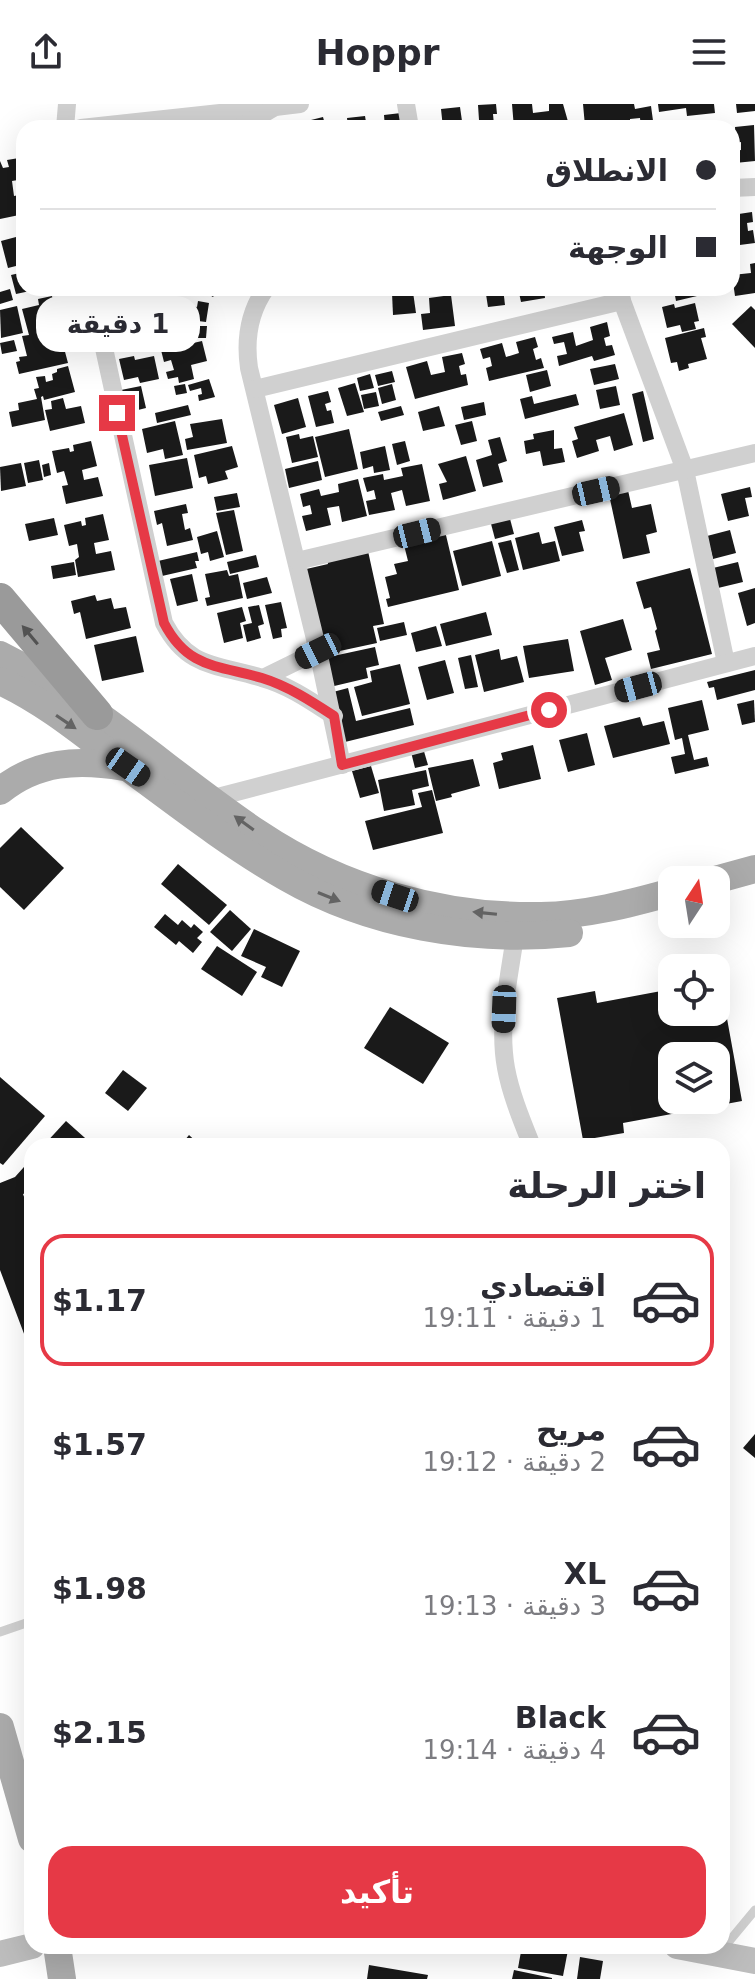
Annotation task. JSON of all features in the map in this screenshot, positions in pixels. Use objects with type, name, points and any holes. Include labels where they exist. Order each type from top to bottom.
[{"type":"highway","points":[[0,599],[97,714]]},
{"type":"main road","points":[[0,655],[97,714],[259,834],[349,881],[430,904],[492,914],[542,916],[612,908],[658,896]]},
{"type":"main road","points":[[0,681],[81,732],[287,878],[326,896],[400,922],[515,936],[577,932],[658,913]]},
{"type":"main road","points":[[0,791],[29,772],[62,763],[103,763],[171,770]]},
{"type":"main road","points":[[730,876],[755,869]]},
{"type":"main road","points":[[730,894],[755,888]]},
{"type":"main road","points":[[0,1727],[24,1811]]},
{"type":"main road","points":[[58,1954],[62,1979]]},
{"type":"street","points":[[155,120],[300,104]]},
{"type":"street","points":[[253,120],[275,107]]},
{"type":"street","points":[[92,296],[164,623],[173,640],[185,653],[208,665],[263,678],[292,690],[334,716]]},
{"type":"street","points":[[95,307],[107,305],[115,296]]},
{"type":"street","points":[[260,296],[250,322],[246,348],[334,716],[342,765]]},
{"type":"street","points":[[255,389],[613,296]]},
{"type":"street","points":[[622,296],[685,470],[726,663]]},
{"type":"street","points":[[297,561],[755,453]]},
{"type":"street","points":[[263,678],[318,651]]},
{"type":"street","points":[[210,799],[755,656]]},
{"type":"street","points":[[515,936],[504,1009],[505,1056],[529,1138]]},
{"type":"street","points":[[0,1954],[24,1948]]},
{"type":"street","points":[[723,1954],[755,1961]]},
{"type":"lane","points":[[0,1632],[24,1624]]},
{"type":"lane","points":[[730,1939],[755,1910]]},
{"type":"building","points":[[496,104],[497,114],[493,114],[494,120],[479,120],[478,105]]},
{"type":"building","points":[[512,104],[532,104],[533,113],[549,111],[549,104],[563,104],[568,120],[513,120]]},
{"type":"building","points":[[583,104],[634,104],[635,109],[651,106],[653,120],[640,118],[584,120]]},
{"type":"building","points":[[658,104],[714,104],[715,113],[687,116],[686,108],[659,112]]},
{"type":"building","points":[[736,104],[755,104],[755,111],[737,113]]},
{"type":"building","points":[[460,107],[462,120],[442,120],[441,109]]},
{"type":"building","points":[[401,113],[402,120],[384,120],[384,115]]},
{"type":"building","points":[[365,116],[366,120],[347,120]]},
{"type":"building","points":[[754,125],[755,161],[740,162],[740,126]]},
{"type":"building","points":[[16,158],[16,180],[12,181],[16,216],[0,219],[0,161],[3,168],[9,167],[7,160]]},
{"type":"building","points":[[752,212],[753,222],[747,223],[748,231],[753,230],[755,243],[740,245],[740,214]]},
{"type":"building","points":[[16,237],[16,266],[8,268],[1,241]]},
{"type":"building","points":[[755,263],[755,293],[740,295],[740,274],[751,273],[750,264]]},
{"type":"building","points":[[16,274],[16,294],[11,275]]},
{"type":"building","points":[[10,289],[13,300],[0,304],[0,292]]},
{"type":"building","points":[[52,296],[58,323],[47,326],[49,336],[60,333],[68,363],[19,374],[16,362],[20,361],[19,357],[27,356],[22,336],[29,335],[22,309],[39,305],[38,299]]},
{"type":"building","points":[[138,296],[170,296],[167,308],[137,302]]},
{"type":"building","points":[[392,296],[414,296],[416,313],[393,315]]},
{"type":"building","points":[[451,296],[455,326],[423,330],[421,314],[430,313],[429,298]]},
{"type":"building","points":[[486,296],[504,296],[505,305],[488,307]]},
{"type":"building","points":[[520,296],[545,296],[545,298],[521,302]]},
{"type":"building","points":[[675,296],[697,296],[676,301]]},
{"type":"building","points":[[175,300],[197,307],[198,301],[209,303],[206,322],[190,320],[189,329],[171,327]]},
{"type":"building","points":[[695,303],[699,321],[694,322],[696,329],[682,332],[680,325],[667,328],[662,307],[674,304],[675,308]]},
{"type":"building","points":[[141,305],[156,307],[155,312],[148,311],[147,314],[158,316],[155,334],[101,326],[103,315],[111,316],[111,311],[124,313],[125,308],[140,310]]},
{"type":"building","points":[[17,306],[23,333],[1,338],[0,310]]},
{"type":"building","points":[[751,306],[755,310],[755,348],[732,324]]},
{"type":"building","points":[[607,322],[610,336],[604,338],[606,346],[612,345],[615,355],[594,361],[592,356],[559,366],[557,356],[567,354],[564,342],[554,344],[552,337],[573,332],[576,346],[593,340],[590,327]]},
{"type":"building","points":[[193,326],[207,326],[206,338],[193,338]]},
{"type":"building","points":[[704,328],[706,337],[701,338],[707,359],[688,364],[689,368],[679,371],[677,362],[671,363],[665,338]]},
{"type":"building","points":[[119,331],[161,337],[161,343],[123,352],[124,341],[118,340]]},
{"type":"building","points":[[535,337],[538,347],[533,349],[536,360],[541,358],[544,368],[489,381],[486,368],[492,366],[490,357],[483,359],[480,349],[502,343],[506,357],[519,353],[516,342]]},
{"type":"building","points":[[188,339],[189,344],[202,341],[207,361],[191,365],[194,379],[179,383],[178,377],[168,379],[166,372],[174,370],[171,360],[164,362],[160,346]]},
{"type":"building","points":[[14,340],[17,351],[2,354],[0,343]]},
{"type":"building","points":[[462,353],[465,364],[459,366],[461,375],[466,374],[468,385],[415,399],[406,367],[427,361],[431,375],[445,372],[442,357]]},
{"type":"building","points":[[134,356],[135,360],[154,356],[159,379],[140,383],[138,377],[124,380],[119,359]]},
{"type":"building","points":[[615,364],[619,379],[594,385],[590,369]]},
{"type":"building","points":[[68,366],[75,392],[44,400],[41,397],[45,420],[12,427],[9,412],[19,410],[18,403],[37,399],[34,389],[39,388],[36,377],[45,376],[46,382],[53,380],[52,374],[57,369]]},
{"type":"building","points":[[547,370],[551,386],[530,392],[526,375]]},
{"type":"building","points":[[392,371],[395,382],[378,386],[375,375]]},
{"type":"building","points":[[370,374],[374,388],[360,391],[357,378]]},
{"type":"building","points":[[209,379],[215,397],[199,401],[201,388],[190,391],[188,385]]},
{"type":"building","points":[[355,383],[364,412],[347,416],[338,388]]},
{"type":"building","points":[[185,384],[187,393],[176,395],[174,386]]},
{"type":"building","points":[[392,384],[396,400],[382,404],[378,388]]},
{"type":"building","points":[[141,386],[146,408],[126,413],[121,390]]},
{"type":"building","points":[[616,386],[620,405],[600,409],[596,390]]},
{"type":"building","points":[[328,391],[331,402],[325,404],[327,411],[331,410],[334,423],[316,427],[308,396]]},
{"type":"building","points":[[643,391],[654,439],[643,442],[632,394]]},
{"type":"building","points":[[376,392],[379,406],[364,409],[361,395]]},
{"type":"building","points":[[576,394],[579,405],[525,419],[520,399],[532,396],[534,404]]},
{"type":"building","points":[[63,398],[66,409],[81,406],[85,423],[50,431],[45,410],[52,409],[51,401]]},
{"type":"building","points":[[298,398],[306,427],[282,434],[274,405]]},
{"type":"building","points":[[484,402],[486,415],[464,420],[461,407]]},
{"type":"building","points":[[188,405],[191,415],[157,423],[155,413]]},
{"type":"building","points":[[401,406],[404,415],[381,421],[378,412]]},
{"type":"building","points":[[439,406],[445,426],[423,431],[418,412]]},
{"type":"building","points":[[624,413],[633,445],[614,451],[610,436],[596,440],[599,451],[577,458],[572,441],[578,439],[574,427]]},
{"type":"building","points":[[222,419],[227,443],[187,450],[185,439],[193,437],[190,424]]},
{"type":"building","points":[[175,421],[183,455],[165,459],[163,449],[147,453],[142,429]]},
{"type":"building","points":[[472,421],[477,441],[461,445],[455,425]]},
{"type":"building","points":[[349,429],[358,469],[325,477],[315,437]]},
{"type":"building","points":[[554,430],[554,449],[562,448],[565,462],[543,466],[540,451],[526,454],[524,441],[534,439],[533,434]]},
{"type":"building","points":[[299,434],[300,439],[313,436],[318,457],[292,463],[286,437]]},
{"type":"building","points":[[500,437],[507,461],[498,464],[503,482],[483,487],[476,460],[492,455],[488,440]]},
{"type":"building","points":[[91,441],[97,466],[82,470],[84,480],[98,477],[103,496],[66,504],[62,486],[68,485],[64,471],[57,473],[52,451],[69,448],[70,452],[74,451],[73,445]]},
{"type":"building","points":[[405,441],[410,461],[397,465],[392,444]]},
{"type":"building","points":[[232,446],[238,467],[225,471],[228,479],[208,484],[206,476],[199,478],[194,455]]},
{"type":"building","points":[[385,446],[390,470],[374,473],[373,466],[363,469],[360,452]]},
{"type":"building","points":[[466,456],[476,491],[443,500],[439,484],[447,482],[438,464]]},
{"type":"building","points":[[187,458],[193,488],[155,496],[149,465]]},
{"type":"building","points":[[39,460],[43,480],[28,483],[24,463]]},
{"type":"building","points":[[318,461],[322,480],[289,488],[285,469]]},
{"type":"building","points":[[21,463],[26,486],[1,491],[0,467]]},
{"type":"building","points":[[49,463],[51,475],[44,477],[42,465]]},
{"type":"building","points":[[422,464],[430,501],[406,506],[402,490],[391,493],[395,510],[369,515],[366,501],[376,499],[374,490],[367,492],[363,478],[383,474],[384,480],[403,476],[401,468]]},
{"type":"building","points":[[358,479],[367,516],[342,522],[339,506],[327,508],[331,525],[306,531],[302,516],[312,514],[310,505],[303,507],[300,494],[319,489],[321,496],[339,492],[338,484]]},
{"type":"building","points":[[627,486],[632,508],[651,504],[657,532],[646,535],[650,553],[623,559],[608,490]]},
{"type":"building","points":[[750,487],[752,497],[745,498],[749,516],[728,521],[721,494]]},
{"type":"building","points":[[237,493],[240,507],[217,511],[214,497]]},
{"type":"building","points":[[186,504],[188,513],[182,514],[185,530],[190,528],[193,540],[167,546],[162,523],[157,525],[154,511]]},
{"type":"building","points":[[234,510],[243,551],[226,555],[216,513]]},
{"type":"building","points":[[103,514],[109,540],[94,543],[96,554],[111,551],[115,570],[78,577],[75,560],[79,557],[77,544],[69,546],[64,525],[81,521],[82,526],[86,525],[85,518]]},
{"type":"building","points":[[509,515],[514,534],[495,539],[490,520]]},
{"type":"building","points":[[54,518],[58,535],[29,541],[25,524]]},
{"type":"building","points":[[582,520],[585,531],[579,532],[584,551],[562,556],[554,527]]},
{"type":"building","points":[[730,530],[736,553],[713,559],[707,536]]},
{"type":"building","points":[[217,531],[224,557],[210,561],[208,552],[201,554],[197,537]]},
{"type":"building","points":[[445,531],[459,590],[388,607],[386,599],[390,598],[385,577],[397,574],[394,564],[408,561],[403,541]]},
{"type":"building","points":[[539,532],[542,544],[555,541],[560,561],[523,570],[515,538]]},
{"type":"building","points":[[511,540],[519,570],[507,573],[498,543]]},
{"type":"building","points":[[492,541],[501,576],[462,586],[453,551]]},
{"type":"building","points":[[368,551],[384,624],[373,626],[377,643],[321,655],[302,570],[328,564],[327,560]]},
{"type":"building","points":[[197,552],[197,568],[162,576],[158,561]]},
{"type":"building","points":[[256,555],[259,567],[230,574],[227,562]]},
{"type":"building","points":[[74,562],[76,575],[53,579],[51,566]]},
{"type":"building","points":[[738,562],[743,582],[718,588],[713,568]]},
{"type":"building","points":[[690,568],[712,654],[651,669],[647,653],[660,650],[657,629],[651,607],[644,609],[636,582]]},
{"type":"building","points":[[227,570],[229,576],[238,574],[243,598],[207,606],[205,598],[210,597],[205,574]]},
{"type":"building","points":[[192,574],[198,601],[177,606],[170,579]]},
{"type":"building","points":[[267,577],[272,593],[247,599],[243,583]]},
{"type":"building","points":[[755,588],[755,623],[747,626],[738,593]]},
{"type":"building","points":[[95,595],[97,601],[111,598],[114,609],[126,607],[131,628],[86,639],[80,612],[74,614],[71,601]]},
{"type":"building","points":[[281,602],[287,628],[281,629],[282,637],[273,639],[265,605]]},
{"type":"building","points":[[259,605],[264,624],[258,626],[261,638],[247,642],[243,625],[252,623],[248,607]]},
{"type":"building","points":[[242,607],[246,621],[240,623],[243,638],[224,643],[217,613]]},
{"type":"building","points":[[486,612],[492,635],[446,646],[440,624]]},
{"type":"building","points":[[623,619],[632,650],[605,658],[612,680],[595,685],[580,631]]},
{"type":"building","points":[[404,622],[407,635],[380,641],[377,628]]},
{"type":"building","points":[[436,626],[442,646],[416,652],[411,633]]},
{"type":"building","points":[[136,636],[144,672],[102,681],[94,645]]},
{"type":"building","points":[[568,639],[574,671],[529,678],[523,646]]},
{"type":"building","points":[[375,647],[379,665],[366,668],[368,678],[330,687],[324,658]]},
{"type":"building","points":[[499,649],[501,660],[517,656],[524,682],[484,692],[475,655]]},
{"type":"building","points":[[471,655],[478,687],[465,689],[458,658]]},
{"type":"building","points":[[445,660],[454,693],[427,700],[418,667]]},
{"type":"building","points":[[400,664],[410,704],[362,716],[354,687],[372,682],[370,671]]},
{"type":"building","points":[[755,670],[755,690],[717,700],[714,687],[709,688],[707,682]]},
{"type":"building","points":[[348,688],[356,721],[410,708],[414,725],[345,742],[333,692]]},
{"type":"building","points":[[702,700],[709,730],[688,735],[694,760],[707,757],[709,766],[675,774],[671,757],[685,754],[682,738],[675,740],[668,708]]},
{"type":"building","points":[[754,700],[755,722],[742,725],[737,704]]},
{"type":"building","points":[[640,717],[643,726],[664,721],[670,744],[613,758],[604,726]]},
{"type":"building","points":[[587,733],[595,765],[568,772],[559,740]]},
{"type":"building","points":[[533,745],[541,779],[499,789],[493,763],[503,760],[501,753]]},
{"type":"building","points":[[423,748],[428,765],[415,768],[411,752]]},
{"type":"building","points":[[473,759],[480,786],[436,801],[428,768]]},
{"type":"building","points":[[371,766],[379,793],[360,798],[352,771]]},
{"type":"building","points":[[426,770],[429,786],[412,790],[415,805],[384,811],[378,780]]},
{"type":"building","points":[[432,790],[443,833],[373,850],[365,821],[422,807],[418,793]]},
{"type":"building","points":[[21,827],[64,868],[24,910],[0,887],[0,848]]},
{"type":"building","points":[[178,864],[227,905],[209,925],[161,884]]},
{"type":"building","points":[[230,910],[251,929],[232,951],[210,932]]},
{"type":"building","points":[[165,914],[178,925],[182,920],[191,928],[194,924],[203,932],[197,938],[202,942],[193,953],[179,941],[176,945],[154,927]]},
{"type":"building","points":[[254,929],[300,951],[282,987],[261,977],[266,967],[241,956]]},
{"type":"building","points":[[217,946],[257,972],[242,996],[201,969]]},
{"type":"building","points":[[595,991],[597,1003],[658,992],[658,1026],[728,1026],[742,1101],[730,1103],[730,1042],[658,1042],[658,1114],[672,1114],[623,1123],[624,1133],[583,1138],[557,998]]},
{"type":"building","points":[[390,1007],[449,1043],[423,1084],[364,1048]]},
{"type":"building","points":[[123,1070],[147,1088],[128,1111],[105,1093]]},
{"type":"building","points":[[0,1077],[45,1116],[3,1165],[0,1163]]},
{"type":"building","points":[[66,1121],[85,1138],[50,1138]]},
{"type":"building","points":[[24,1167],[24,1334],[0,1270],[0,1183],[15,1177]]},
{"type":"building","points":[[755,1434],[755,1458],[743,1448]]},
{"type":"building","points":[[521,1954],[567,1954],[563,1976],[518,1968]]},
{"type":"building","points":[[580,1957],[603,1961],[600,1979],[577,1979]]},
{"type":"building","points":[[369,1965],[428,1975],[427,1979],[367,1979]]},
{"type":"building","points":[[514,1970],[552,1978],[552,1979],[512,1979]]},
{"type":"route","points":[[117,413],[164,623],[173,640],[185,653],[208,665],[263,678],[292,690],[334,716],[342,765],[549,710]]}]
